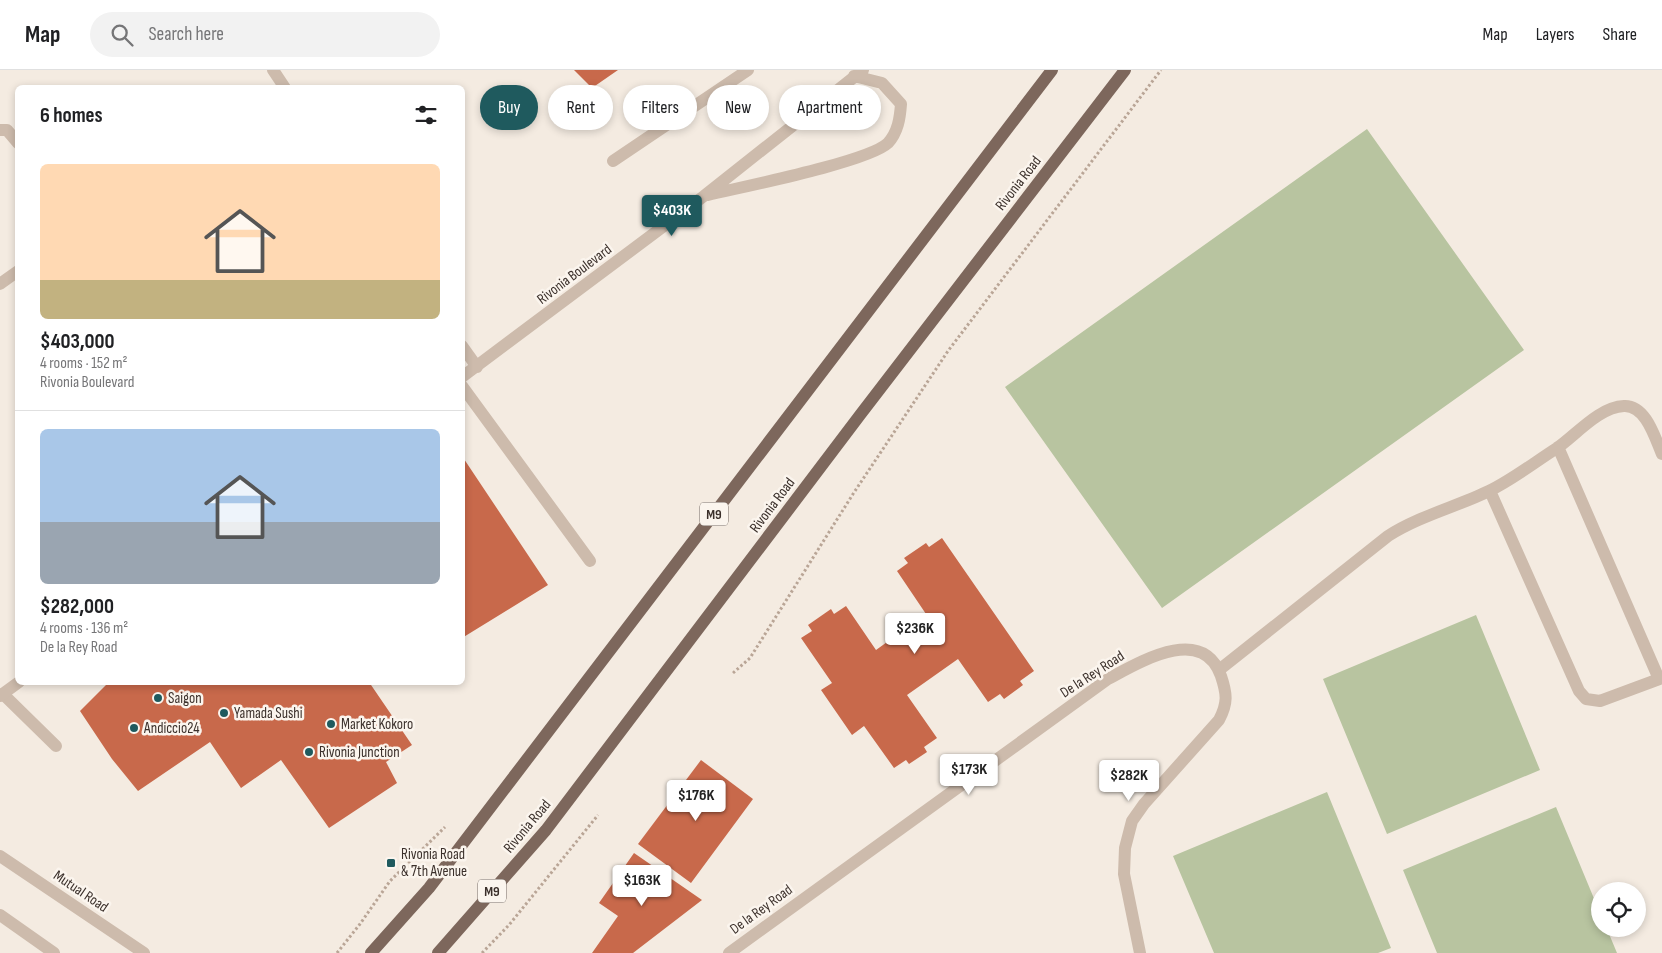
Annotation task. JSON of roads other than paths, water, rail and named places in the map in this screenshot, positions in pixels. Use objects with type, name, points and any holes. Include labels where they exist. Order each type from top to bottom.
[{"type":"main road","name":"M9","points":[[371,953],[429,888],[1052,70]]},
{"type":"main road","name":"Rivonia Road","points":[[438,953],[546,830],[854,423],[1125,70]]},
{"type":"street","points":[[273,70],[283,85]]},
{"type":"street","points":[[613,161],[748,70]]},
{"type":"street","name":"Rivonia Boulevard","points":[[465,375],[704,196],[858,73],[882,83],[900,104],[900,117],[895,133],[887,144],[872,152],[830,165],[704,196]]},
{"type":"street","points":[[0,130],[7,130],[15,139]]},
{"type":"street","points":[[0,284],[15,273]]},
{"type":"street","points":[[465,350],[477,367]]},
{"type":"street","points":[[465,390],[590,562]]},
{"type":"street","points":[[1140,953],[1124,874],[1125,848],[1132,821],[1144,804],[1219,720],[1226,707],[1227,692],[1219,670],[1388,536],[1412,522],[1490,491],[1558,447],[1608,409],[1625,405],[1640,412],[1662,454]]},
{"type":"street","points":[[1490,491],[1579,691],[1586,699],[1600,701],[1660,678],[1558,447]]},
{"type":"street","name":"De la Rey Road","points":[[734,952],[1108,679],[1140,663],[1177,649],[1196,650],[1219,670]]},
{"type":"street","points":[[15,685],[1,695],[56,746]]},
{"type":"street","name":"Mutual Road","points":[[0,856],[144,953]]},
{"type":"street","points":[[0,915],[54,953]]},
{"type":"place","name":"Saigon","points":[[158,698]]},
{"type":"place","name":"Yamada Sushi","points":[[224,713]]},
{"type":"place","name":"Market Kokoro","points":[[331,724]]},
{"type":"place","name":"Andiccio24","points":[[134,728]]},
{"type":"place","name":"Rivonia Junction","points":[[309,752]]},
{"type":"place","name":"Rivonia Road & 7th Avenue","points":[[391,863]]}]
